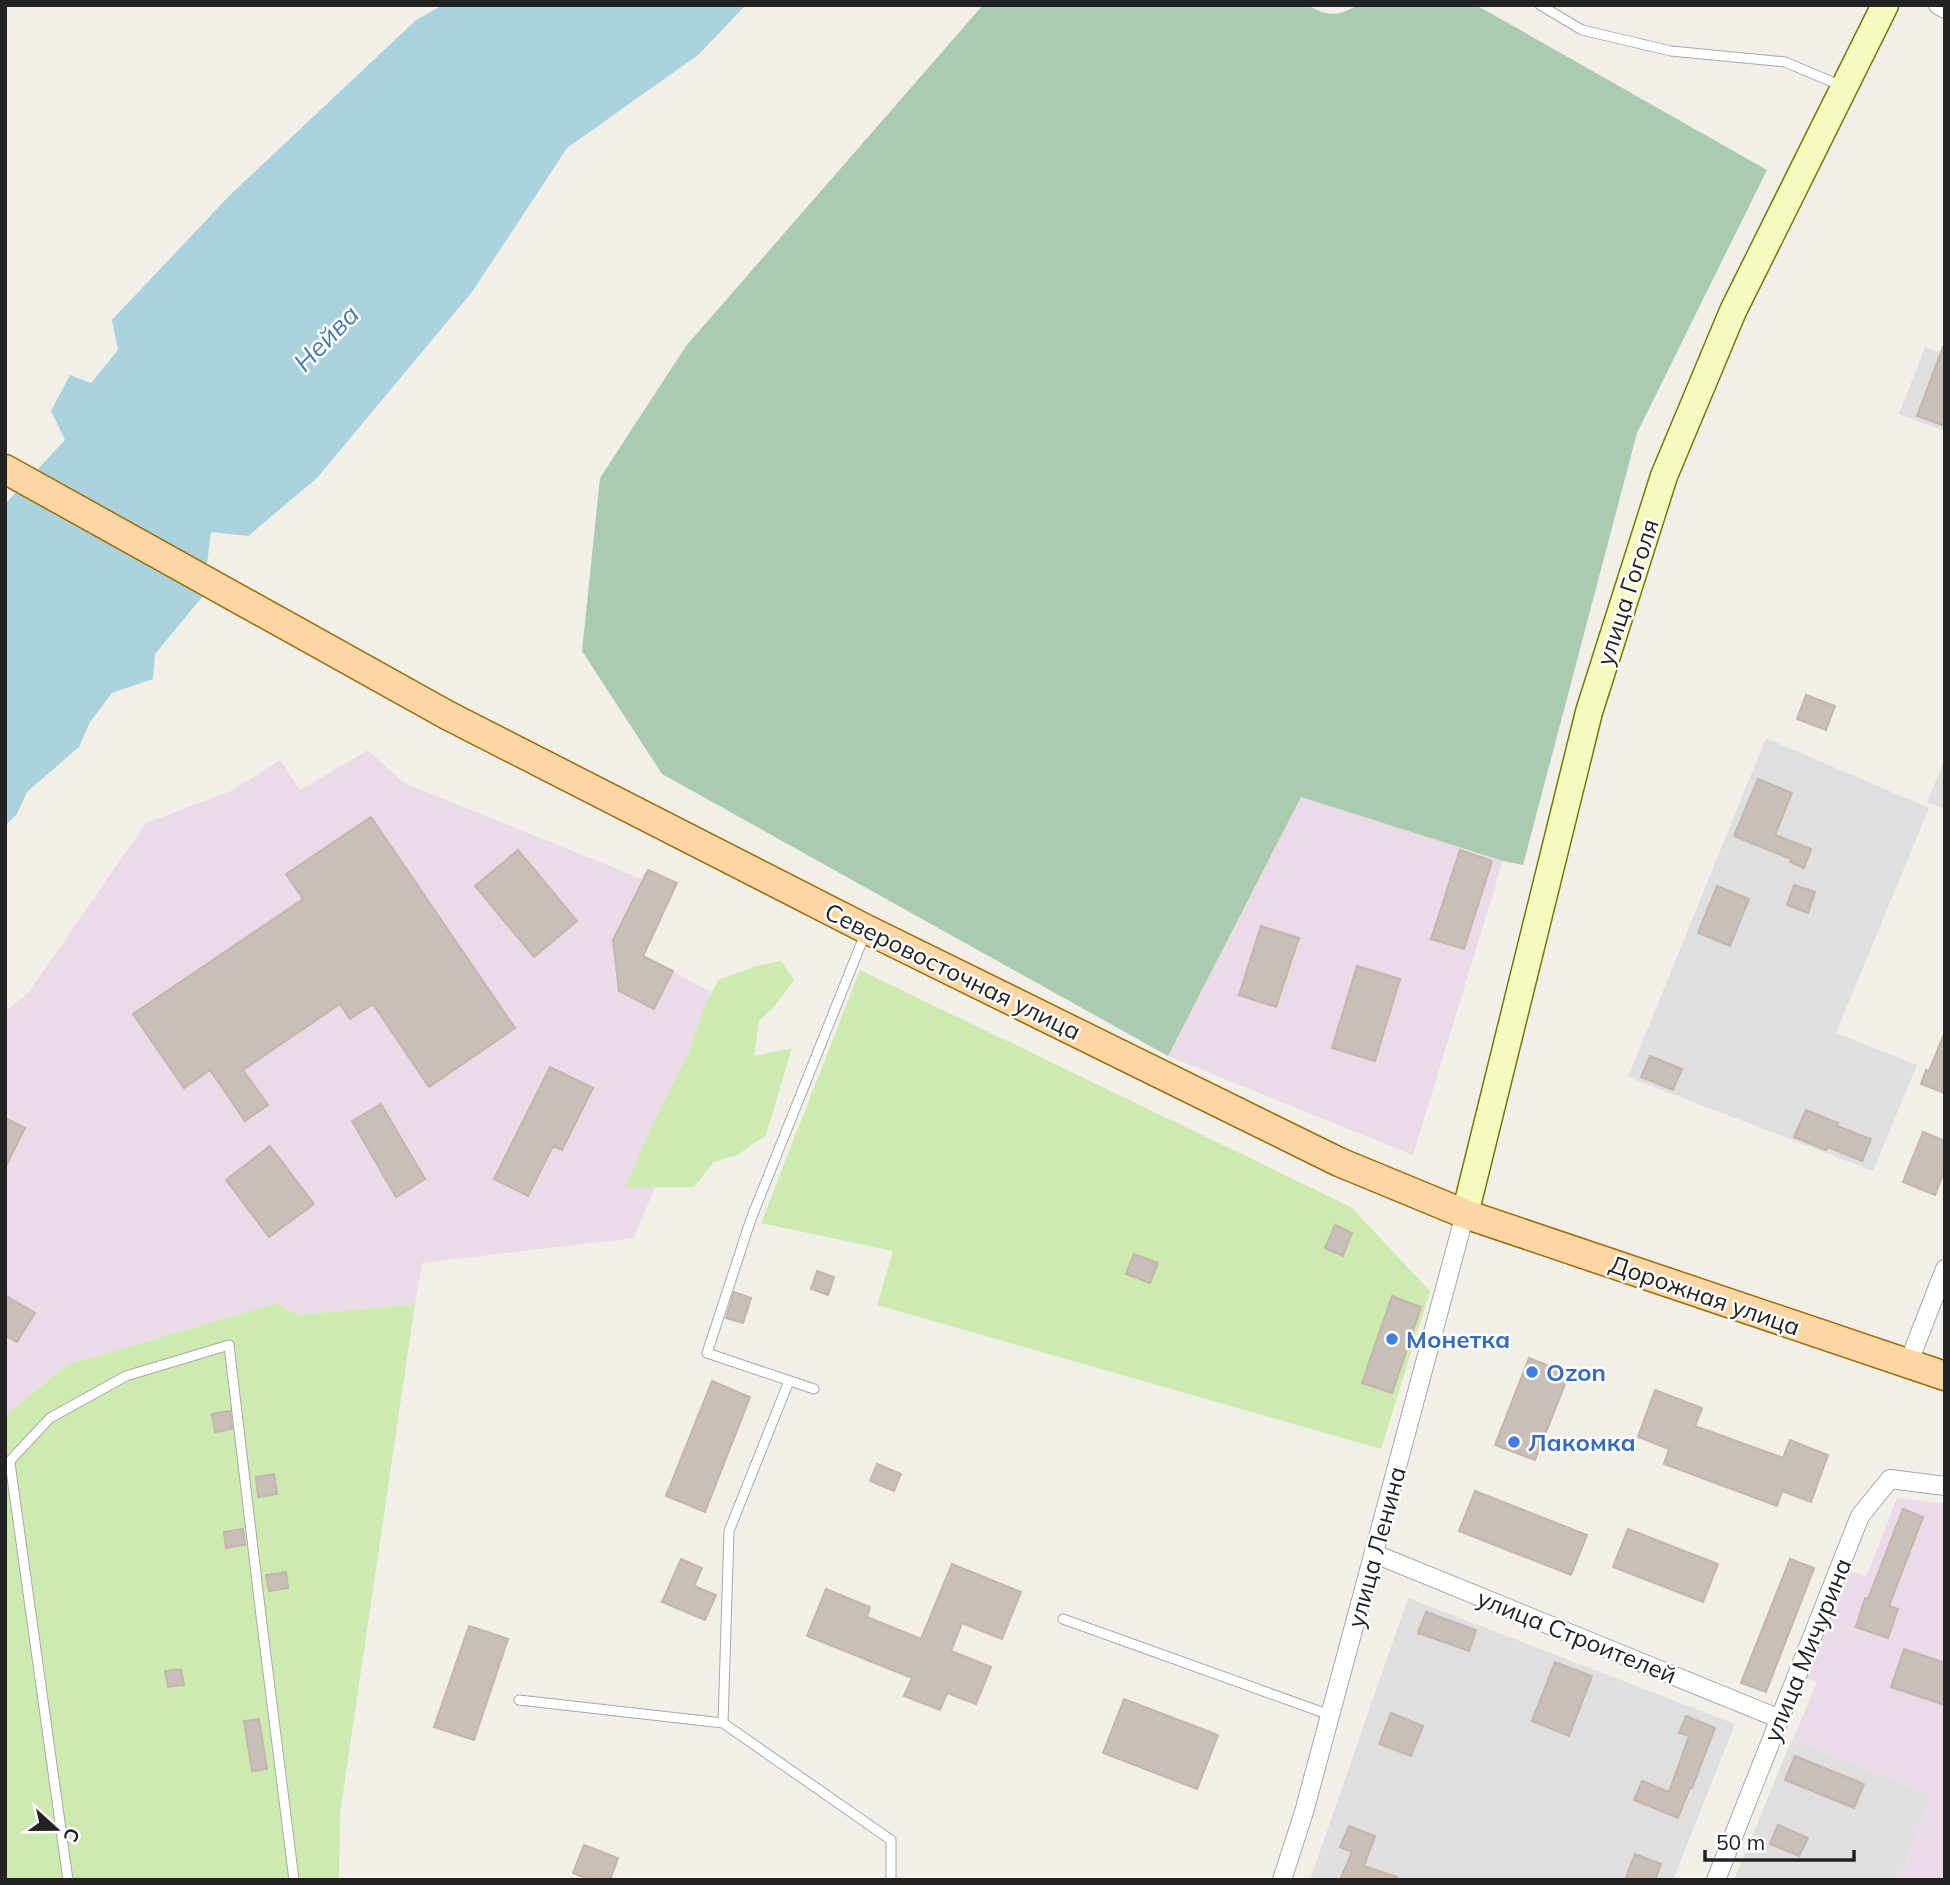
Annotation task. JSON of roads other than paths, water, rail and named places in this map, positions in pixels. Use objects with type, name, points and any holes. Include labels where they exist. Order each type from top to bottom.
[{"type":"main road","name":"Северовосточная улица","points":[[5,468],[447,715],[866,929],[1339,1162],[1465,1214]]},
{"type":"main road","name":"Дорожная улица","points":[[1465,1214],[1945,1376]]},
{"type":"street","name":"улица Гоголя","points":[[1465,1214],[1589,712],[1664,476],[1733,311],[1885,5]]},
{"type":"street","points":[[1938,5],[1945,9]]},
{"type":"street","name":"улица Ленина","points":[[1282,1880],[1304,1812],[1465,1214]]},
{"type":"street","points":[[1908,1364],[1945,1269]]},
{"type":"street","name":"улица Мичурина","points":[[1716,1880],[1860,1516],[1890,1479],[1945,1486]]},
{"type":"street","name":"улица Строителей","points":[[1375,1553],[1780,1719]]},
{"type":"lane","points":[[1540,5],[1582,30],[1671,51],[1785,62],[1843,86]]},
{"type":"lane","points":[[814,1389],[707,1353],[751,1219],[866,929]]},
{"type":"lane","points":[[68,1880],[8,1464],[50,1418],[126,1376],[229,1345],[294,1880]]},
{"type":"lane","points":[[723,1723],[729,1531],[789,1381]]},
{"type":"lane","points":[[1063,1619],[1330,1715]]},
{"type":"lane","points":[[519,1700],[723,1723],[891,1839],[891,1880]]},
{"type":"water","name":"Нейва","points":[[443,5],[746,5],[698,55],[567,148],[472,292],[317,478],[248,536],[211,532],[203,596],[155,654],[153,679],[112,693],[90,722],[79,747],[27,792],[17,814],[5,826],[5,504],[65,440],[51,411],[70,375],[91,383],[118,350],[112,320],[229,196],[416,20]]},
{"type":"place","name":"Монетка","points":[[1392,1339]]},
{"type":"place","name":"Ozon","points":[[1532,1372]]},
{"type":"place","name":"Лакомка","points":[[1514,1442]]}]
